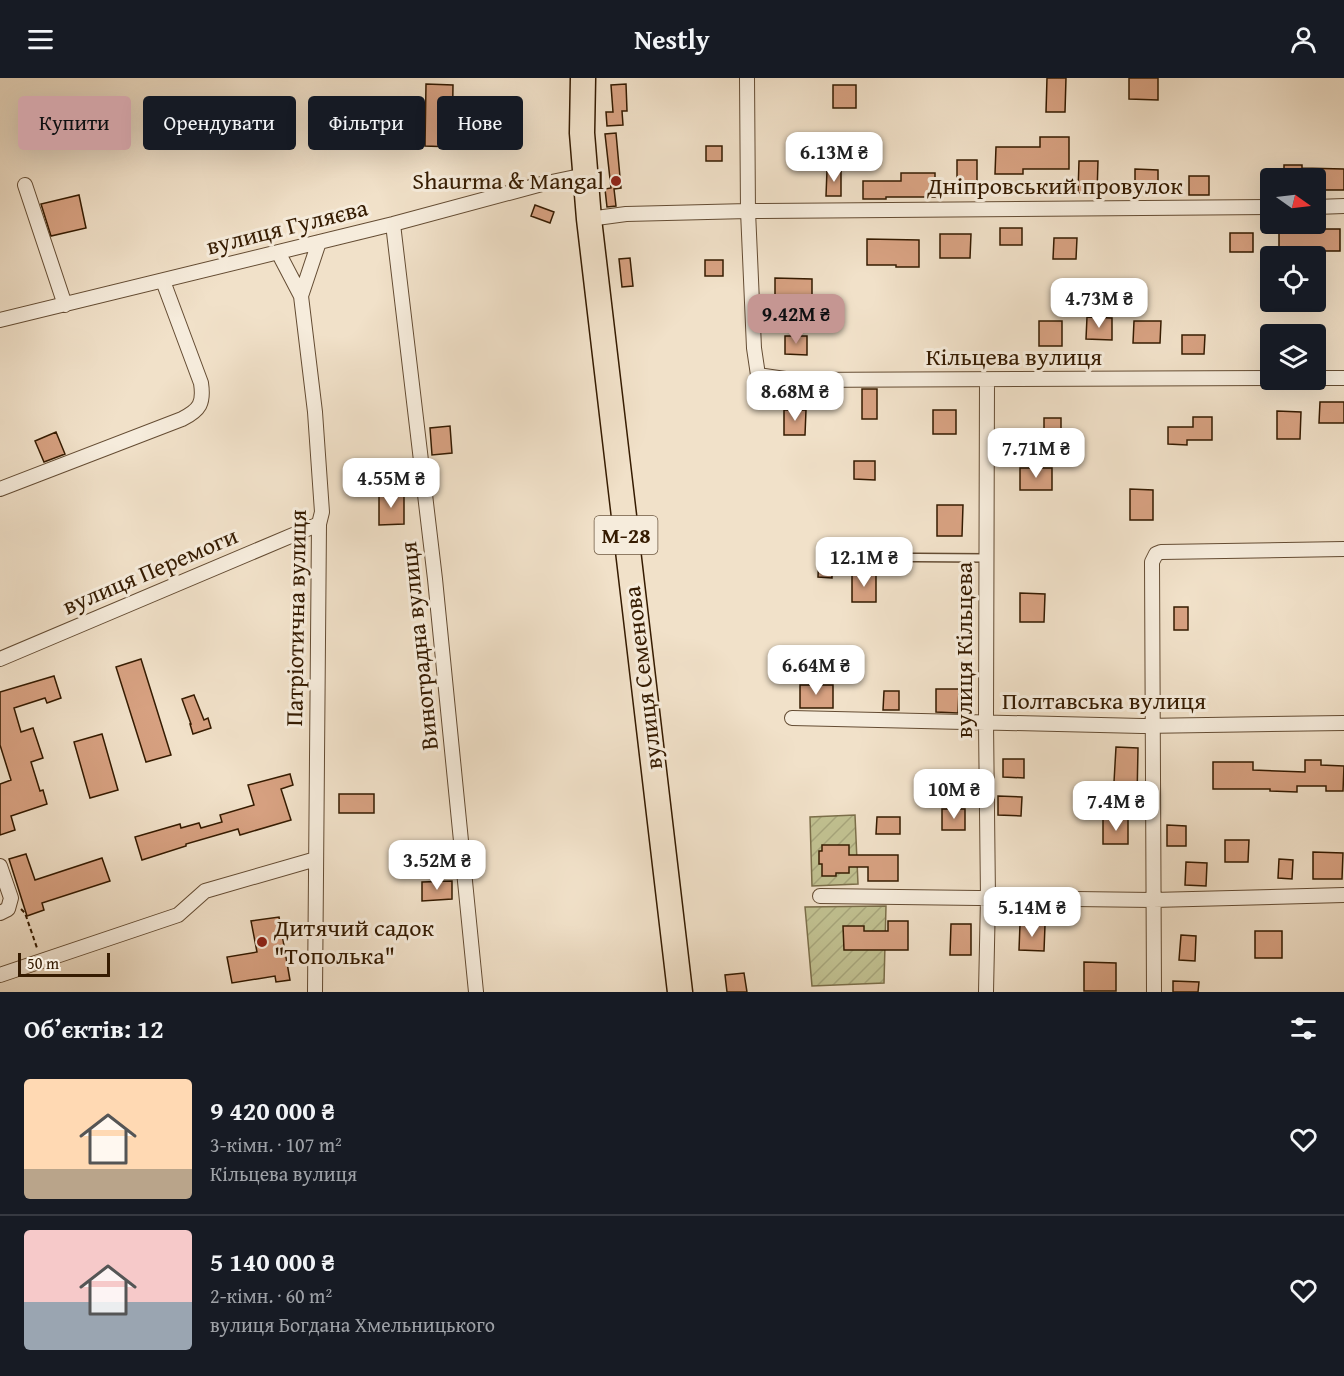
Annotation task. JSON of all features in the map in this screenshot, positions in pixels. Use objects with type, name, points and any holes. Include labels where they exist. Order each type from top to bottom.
[{"type":"highway","name":"вулиця Семенова","points":[[583,78],[582,133],[589,219],[680,992]]},
{"type":"street","points":[[747,78],[748,211]]},
{"type":"street","name":"вулиця Гуляєва","points":[[0,320],[585,175]]},
{"type":"street","points":[[25,185],[65,305]]},
{"type":"street","points":[[1326,207],[1344,206]]},
{"type":"street","name":"Дніпровський провулок","points":[[589,219],[626,214],[748,211],[1260,207]]},
{"type":"street","name":"Кільцева вулиця","points":[[748,211],[754,348],[758,375],[792,380],[1260,378]]},
{"type":"street","name":"Виноградна вулиця","points":[[393,224],[435,579],[476,992]]},
{"type":"street","points":[[302,296],[319,242]]},
{"type":"street","name":"Патріотична вулиця","points":[[278,252],[302,296],[315,412],[322,512],[319,524],[315,992]]},
{"type":"street","points":[[0,489],[194,413],[203,395],[201,383],[163,281]]},
{"type":"street","points":[[1326,378],[1344,378]]},
{"type":"street","name":"вулиця Кільцева","points":[[986,992],[988,898],[987,380]]},
{"type":"street","name":"вулиця Перемоги","points":[[0,659],[319,524]]},
{"type":"street","points":[[1154,992],[1152,562],[1156,554],[1161,552],[1344,549]]},
{"type":"street","name":"Полтавська вулиця","points":[[792,718],[1142,726],[1344,723]]},
{"type":"street","points":[[0,975],[178,915],[205,891],[316,860]]},
{"type":"street","points":[[0,866],[11,898],[8,909],[0,913]]},
{"type":"street","points":[[820,896],[1153,900],[1344,896]]},
{"type":"lane","points":[[844,557],[987,558]]},
{"type":"path","points":[[11,898],[25,913],[42,961]]},
{"type":"green space","points":[[855,815],[858,884],[812,886],[810,817]]},
{"type":"green space","points":[[886,906],[884,983],[812,986],[805,907]]},
{"type":"building","points":[[1047,78],[1066,78],[1065,112],[1046,112]]},
{"type":"building","points":[[1129,78],[1158,78],[1158,100],[1129,99]]},
{"type":"building","points":[[426,84],[453,85],[453,96],[437,96],[437,146],[425,146]]},
{"type":"building","points":[[626,84],[627,111],[622,111],[623,125],[607,126],[606,112],[613,112],[611,85]]},
{"type":"building","points":[[833,85],[856,85],[856,108],[833,108]]},
{"type":"building","points":[[616,133],[621,188],[614,189],[616,206],[607,207],[605,189],[611,188],[605,134]]},
{"type":"building","points":[[1040,137],[1069,137],[1069,169],[1023,169],[1023,174],[995,174],[996,147],[1040,147]]},
{"type":"building","points":[[706,146],[722,146],[722,161],[706,161]]},
{"type":"building","points":[[957,160],[977,160],[977,185],[957,185]]},
{"type":"building","points":[[1079,161],[1098,161],[1097,194],[1078,193]]},
{"type":"building","points":[[1284,165],[1302,165],[1302,168],[1284,168]]},
{"type":"building","points":[[1135,169],[1158,170],[1158,193],[1135,192]]},
{"type":"building","points":[[1326,169],[1344,169],[1344,190],[1326,190]]},
{"type":"building","points":[[827,170],[841,170],[841,196],[826,196]]},
{"type":"building","points":[[901,173],[935,173],[935,197],[863,199],[863,181],[901,181]]},
{"type":"building","points":[[1189,176],[1209,176],[1209,195],[1189,195]]},
{"type":"building","points":[[79,195],[86,228],[51,236],[41,204]]},
{"type":"building","points":[[535,205],[554,212],[550,223],[531,216]]},
{"type":"building","points":[[1000,228],[1022,228],[1022,245],[1000,245]]},
{"type":"building","points":[[1326,229],[1340,229],[1340,251],[1326,251],[1326,246],[1279,246],[1279,234],[1326,234]]},
{"type":"building","points":[[1230,233],[1253,233],[1253,252],[1230,252]]},
{"type":"building","points":[[940,234],[971,234],[970,258],[940,258]]},
{"type":"building","points":[[1054,238],[1077,238],[1076,259],[1053,259]]},
{"type":"building","points":[[867,239],[919,240],[919,267],[867,265]]},
{"type":"building","points":[[630,258],[633,286],[622,287],[619,259]]},
{"type":"building","points":[[705,260],[723,260],[723,276],[705,276]]},
{"type":"building","points":[[775,278],[812,279],[812,306],[775,306]]},
{"type":"building","points":[[1087,317],[1112,318],[1112,340],[1086,339]]},
{"type":"building","points":[[1039,321],[1062,321],[1062,346],[1039,346]]},
{"type":"building","points":[[1134,321],[1161,321],[1160,343],[1133,343]]},
{"type":"building","points":[[1182,335],[1205,335],[1204,354],[1182,354]]},
{"type":"building","points":[[785,336],[807,336],[807,355],[785,354]]},
{"type":"building","points":[[862,389],[877,389],[877,419],[862,419]]},
{"type":"building","points":[[1320,402],[1344,402],[1344,423],[1319,423]]},
{"type":"building","points":[[784,410],[806,410],[805,435],[784,435]]},
{"type":"building","points":[[933,410],[956,410],[956,434],[933,434]]},
{"type":"building","points":[[1277,411],[1301,412],[1300,439],[1277,439]]},
{"type":"building","points":[[1193,417],[1212,417],[1212,440],[1187,440],[1187,445],[1168,444],[1168,427],[1193,427]]},
{"type":"building","points":[[1044,418],[1061,418],[1061,447],[1044,447]]},
{"type":"building","points":[[450,426],[452,453],[432,455],[430,428]]},
{"type":"building","points":[[56,432],[65,454],[44,462],[35,441]]},
{"type":"building","points":[[854,461],[875,461],[875,480],[854,479]]},
{"type":"building","points":[[1020,468],[1052,468],[1052,490],[1020,490]]},
{"type":"building","points":[[1130,489],[1153,490],[1153,520],[1130,520]]},
{"type":"building","points":[[379,494],[404,494],[404,524],[379,525]]},
{"type":"building","points":[[937,505],[963,505],[962,536],[937,536]]},
{"type":"building","points":[[819,553],[832,553],[832,578],[818,577]]},
{"type":"building","points":[[852,574],[876,575],[876,602],[852,602]]},
{"type":"building","points":[[1020,593],[1045,594],[1044,622],[1020,622]]},
{"type":"building","points":[[1174,607],[1188,607],[1188,630],[1174,630]]},
{"type":"building","points":[[141,659],[171,755],[146,762],[116,667]]},
{"type":"building","points":[[54,676],[61,698],[47,703],[45,698],[14,708],[21,732],[33,728],[43,758],[31,762],[40,791],[43,790],[47,804],[11,816],[15,830],[0,835],[0,784],[11,780],[0,745],[0,692]]},
{"type":"building","points":[[800,685],[833,685],[833,708],[800,708]]},
{"type":"building","points":[[936,689],[959,689],[958,713],[936,712]]},
{"type":"building","points":[[884,691],[899,691],[899,710],[883,710]]},
{"type":"building","points":[[194,695],[204,720],[208,718],[211,728],[193,734],[182,699]]},
{"type":"building","points":[[102,734],[118,790],[90,798],[74,742]]},
{"type":"building","points":[[1116,747],[1138,748],[1137,799],[1096,798],[1096,782],[1114,782]]},
{"type":"building","points":[[1003,759],[1024,759],[1024,778],[1003,777]]},
{"type":"building","points":[[1305,760],[1321,760],[1321,765],[1344,766],[1343,791],[1326,791],[1326,786],[1297,786],[1297,792],[1270,791],[1270,789],[1213,789],[1213,762],[1253,762],[1253,770],[1305,772]]},
{"type":"building","points":[[290,774],[293,785],[281,789],[291,820],[240,835],[238,829],[142,860],[135,837],[180,824],[181,828],[199,823],[201,828],[222,822],[220,815],[254,805],[248,785]]},
{"type":"building","points":[[339,794],[374,794],[374,813],[339,813]]},
{"type":"building","points":[[998,796],[1022,797],[1021,816],[998,815]]},
{"type":"building","points":[[942,809],[965,809],[965,830],[942,830]]},
{"type":"building","points":[[877,817],[900,817],[900,834],[876,834]]},
{"type":"building","points":[[1103,819],[1128,819],[1128,844],[1103,844]]},
{"type":"building","points":[[1167,825],[1186,826],[1186,846],[1167,846]]},
{"type":"building","points":[[1225,840],[1249,840],[1248,862],[1225,862]]},
{"type":"building","points":[[822,845],[849,845],[849,855],[898,855],[898,881],[868,881],[868,867],[849,867],[849,873],[822,876],[819,851],[822,851]]},
{"type":"building","points":[[1313,852],[1343,853],[1342,879],[1313,879]]},
{"type":"building","points":[[26,854],[35,880],[102,858],[110,881],[42,903],[44,910],[27,916],[9,859]]},
{"type":"building","points":[[1279,859],[1293,860],[1292,879],[1278,878]]},
{"type":"building","points":[[1186,862],[1207,863],[1206,886],[1185,885]]},
{"type":"building","points":[[452,881],[452,899],[422,901],[422,882]]},
{"type":"building","points":[[279,917],[290,980],[276,982],[275,976],[232,983],[227,957],[257,952],[251,921]]},
{"type":"building","points":[[888,921],[908,921],[908,950],[844,950],[843,926],[864,926],[864,931],[888,931]]},
{"type":"building","points":[[951,924],[971,924],[971,955],[950,955]]},
{"type":"building","points":[[1020,924],[1045,925],[1044,951],[1019,950]]},
{"type":"building","points":[[1255,931],[1282,931],[1282,958],[1255,958]]},
{"type":"building","points":[[1181,935],[1196,936],[1195,961],[1179,960]]},
{"type":"building","points":[[1084,962],[1116,963],[1116,991],[1084,991]]},
{"type":"building","points":[[744,973],[747,992],[727,992],[725,975]]},
{"type":"building","points":[[1173,981],[1199,982],[1198,992],[1173,992]]},
{"type":"place","name":"Shaurma & Mangal","points":[[616,181]]},
{"type":"place","name":"Дитячий садок \"Тополька\"","points":[[262,942]]}]
